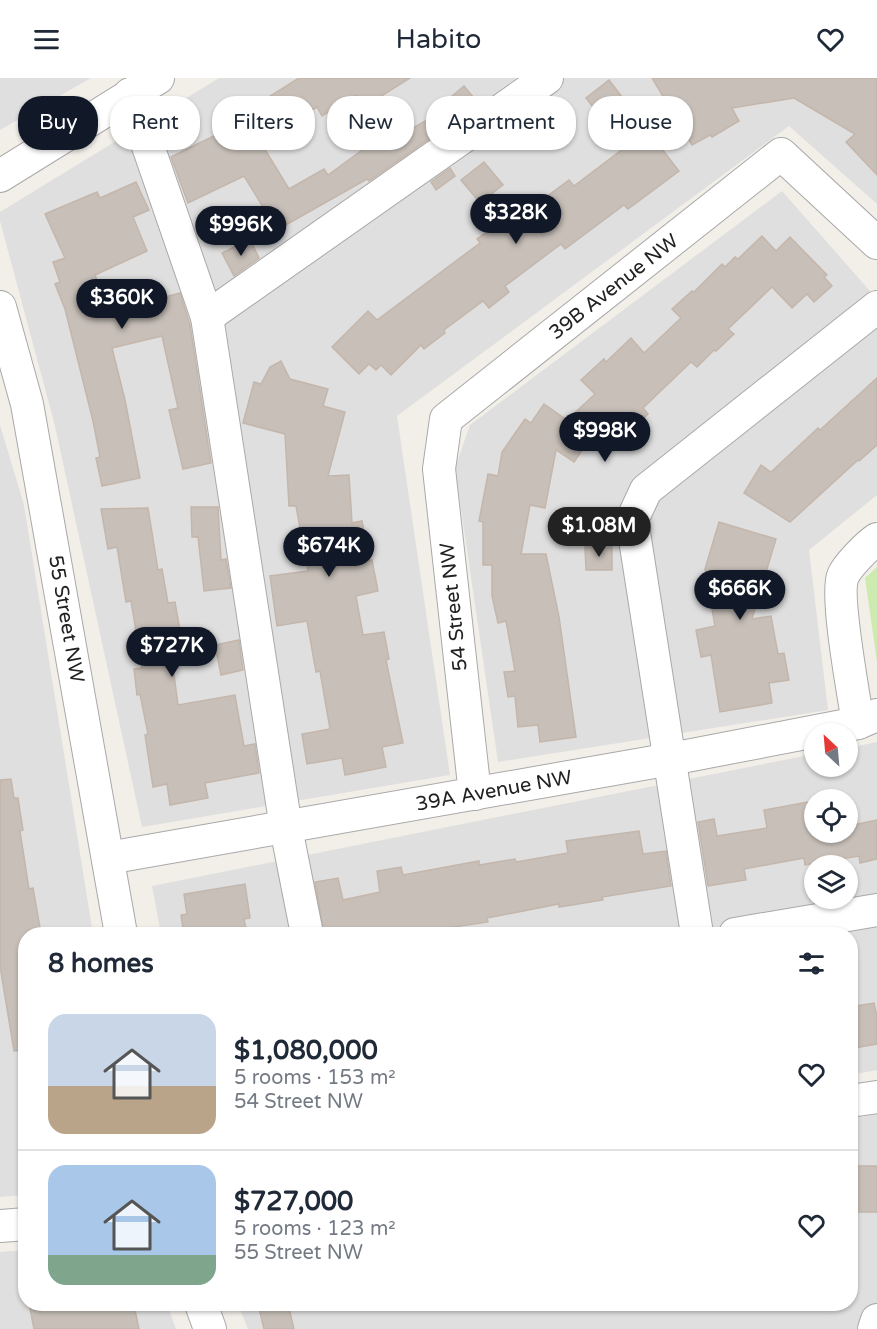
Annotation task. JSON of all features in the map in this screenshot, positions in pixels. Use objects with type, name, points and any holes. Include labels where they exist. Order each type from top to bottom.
[{"type":"street","points":[[0,176],[158,78]]},
{"type":"street","points":[[207,317],[548,78]]},
{"type":"street","points":[[130,94],[207,317],[286,828],[306,927]]},
{"type":"street","name":"39B Avenue NW","points":[[446,419],[781,154],[877,243]]},
{"type":"street","name":"55 Street NW","points":[[0,307],[27,404],[120,927]]},
{"type":"street","points":[[696,927],[632,520],[646,490],[877,307]]},
{"type":"street","name":"54 Street NW","points":[[446,419],[439,469],[475,794]]},
{"type":"street","points":[[868,719],[841,606],[842,576],[867,546],[877,539]]},
{"type":"street","name":"39A Avenue NW","points":[[108,858],[671,759],[868,719]]},
{"type":"street","points":[[776,927],[877,910]]},
{"type":"street","points":[[858,1100],[877,1096]]},
{"type":"street","points":[[0,1227],[18,1225]]},
{"type":"street","points":[[204,1311],[210,1329]]},
{"type":"street","points":[[874,1329],[877,1320]]},
{"type":"shaded area","points":[[0,78],[91,78],[60,96],[18,96],[18,120],[0,130]]},
{"type":"shaded area","points":[[219,78],[877,78],[877,204],[789,126],[397,416],[450,775],[142,827],[55,426],[0,221],[0,212],[110,145],[110,150],[200,150],[200,96],[190,96]]},
{"type":"shaded area","points":[[782,191],[877,299],[877,495],[809,550],[828,710],[498,762],[455,468],[470,425]]},
{"type":"shaded area","points":[[0,425],[24,505],[92,927],[18,927],[18,1196],[0,1197]]},
{"type":"shaded area","points":[[877,742],[877,1070],[858,1074],[858,927],[160,927],[152,886],[804,756],[804,777],[858,777],[858,746]]},
{"type":"shaded area","points":[[877,1114],[877,1329],[248,1329],[241,1311],[858,1311],[858,1118]]},
{"type":"shaded area","points":[[18,1251],[18,1311],[170,1311],[176,1329],[0,1329],[0,1252]]},
{"type":"green space","points":[[877,567],[877,662],[865,578]]},
{"type":"building","points":[[299,78],[410,78],[381,96],[327,96],[327,113],[322,116],[317,107],[315,108],[315,96],[270,96]]},
{"type":"building","points":[[652,78],[877,78],[877,175],[846,142],[855,134],[794,98],[732,108],[739,121],[712,137],[710,135],[693,144],[693,96],[663,96]]},
{"type":"building","points":[[609,80],[621,96],[589,96]]},
{"type":"building","points":[[464,86],[472,96],[452,96]]},
{"type":"building","points":[[426,121],[426,141],[414,150],[414,127]]},
{"type":"building","points":[[212,137],[212,150],[265,150],[289,189],[324,169],[328,175],[362,150],[413,150],[369,181],[367,179],[277,230],[244,176],[188,203],[171,157],[185,150],[200,150],[200,143]]},
{"type":"building","points":[[621,150],[663,150],[679,171],[628,209],[624,205],[565,249],[561,244],[505,286],[509,292],[489,308],[483,301],[444,330],[445,333],[424,349],[421,345],[391,375],[381,365],[376,370],[369,364],[359,374],[332,347],[368,311],[377,320],[480,243],[477,239],[498,224],[506,234],[537,211],[534,206],[569,180],[574,186]]},
{"type":"building","points":[[484,162],[503,185],[480,203],[461,180]]},
{"type":"building","points":[[450,168],[455,176],[436,190],[431,182]]},
{"type":"building","points":[[136,182],[149,210],[133,217],[147,251],[95,275],[110,317],[149,307],[147,302],[180,293],[190,325],[211,463],[183,469],[169,410],[178,408],[162,336],[112,348],[140,478],[102,486],[96,458],[100,457],[93,421],[65,309],[55,284],[60,282],[53,262],[65,258],[45,214],[97,192],[100,198]]},
{"type":"building","points":[[762,236],[776,251],[790,237],[827,275],[824,277],[832,286],[814,302],[807,294],[792,308],[772,287],[728,329],[734,334],[716,351],[714,350],[697,367],[691,362],[643,408],[648,414],[639,423],[642,427],[628,440],[617,427],[607,436],[598,427],[574,462],[556,450],[545,508],[530,505],[521,554],[546,554],[559,617],[576,737],[540,742],[538,725],[518,727],[515,696],[508,697],[504,672],[515,671],[506,621],[498,623],[492,596],[492,565],[483,565],[483,522],[479,521],[488,474],[498,476],[502,452],[525,419],[531,423],[544,404],[567,420],[595,394],[581,380],[604,359],[606,362],[631,338],[644,353],[681,318],[672,309],[692,291],[694,292],[722,264],[725,267],[735,257],[738,259]]},
{"type":"building","points":[[250,239],[259,258],[234,276],[222,253]]},
{"type":"building","points":[[281,361],[290,379],[328,389],[323,406],[345,412],[328,476],[349,475],[352,523],[362,521],[370,561],[372,560],[378,591],[356,596],[363,635],[384,632],[389,659],[386,660],[403,743],[382,747],[386,767],[345,775],[342,758],[307,764],[302,734],[330,729],[320,671],[316,672],[307,621],[277,626],[270,576],[308,571],[296,506],[289,506],[285,434],[243,423],[254,382],[261,384],[270,367]]},
{"type":"building","points":[[877,378],[877,445],[790,522],[744,493],[761,465],[771,472]]},
{"type":"building","points":[[191,507],[218,507],[221,560],[226,559],[231,588],[204,591],[198,537],[192,537]]},
{"type":"building","points":[[148,508],[158,570],[162,569],[168,603],[175,602],[182,642],[170,644],[178,705],[235,695],[244,746],[255,744],[259,773],[205,783],[208,798],[170,805],[167,784],[153,787],[145,735],[148,734],[140,694],[137,695],[134,669],[142,668],[131,601],[126,602],[117,547],[108,549],[101,509]]},
{"type":"building","points":[[719,522],[776,539],[752,619],[771,616],[778,654],[784,653],[789,680],[769,683],[772,703],[720,712],[711,655],[701,657],[696,630],[715,626],[705,569]]},
{"type":"building","points":[[612,546],[612,570],[586,570],[585,547]]},
{"type":"building","points":[[239,640],[243,670],[221,675],[215,645]]},
{"type":"building","points":[[11,779],[14,798],[18,798],[23,830],[20,831],[29,889],[33,888],[40,927],[18,927],[18,1051],[14,1051],[0,966],[0,780]]},
{"type":"building","points":[[804,803],[804,843],[858,843],[858,824],[877,820],[877,859],[860,863],[858,855],[804,855],[804,858],[744,869],[746,880],[708,886],[698,822],[714,819],[717,836],[767,828],[764,810]]},
{"type":"building","points":[[639,831],[643,854],[666,851],[671,886],[602,897],[603,900],[559,907],[559,904],[487,918],[488,922],[454,927],[323,927],[315,882],[338,878],[343,900],[380,892],[377,871],[401,867],[403,875],[479,861],[479,865],[515,859],[516,862],[568,853],[566,841]]},
{"type":"building","points":[[245,884],[250,918],[244,919],[246,927],[183,927],[181,915],[187,914],[184,894]]},
{"type":"building","points":[[874,1003],[877,1017],[877,1044],[858,1047],[858,1006]]},
{"type":"building","points":[[858,1166],[877,1166],[877,1212],[858,1212]]},
{"type":"building","points":[[31,1311],[135,1311],[139,1329],[34,1329]]},
{"type":"building","points":[[260,1311],[290,1311],[294,1329],[264,1329]]}]
